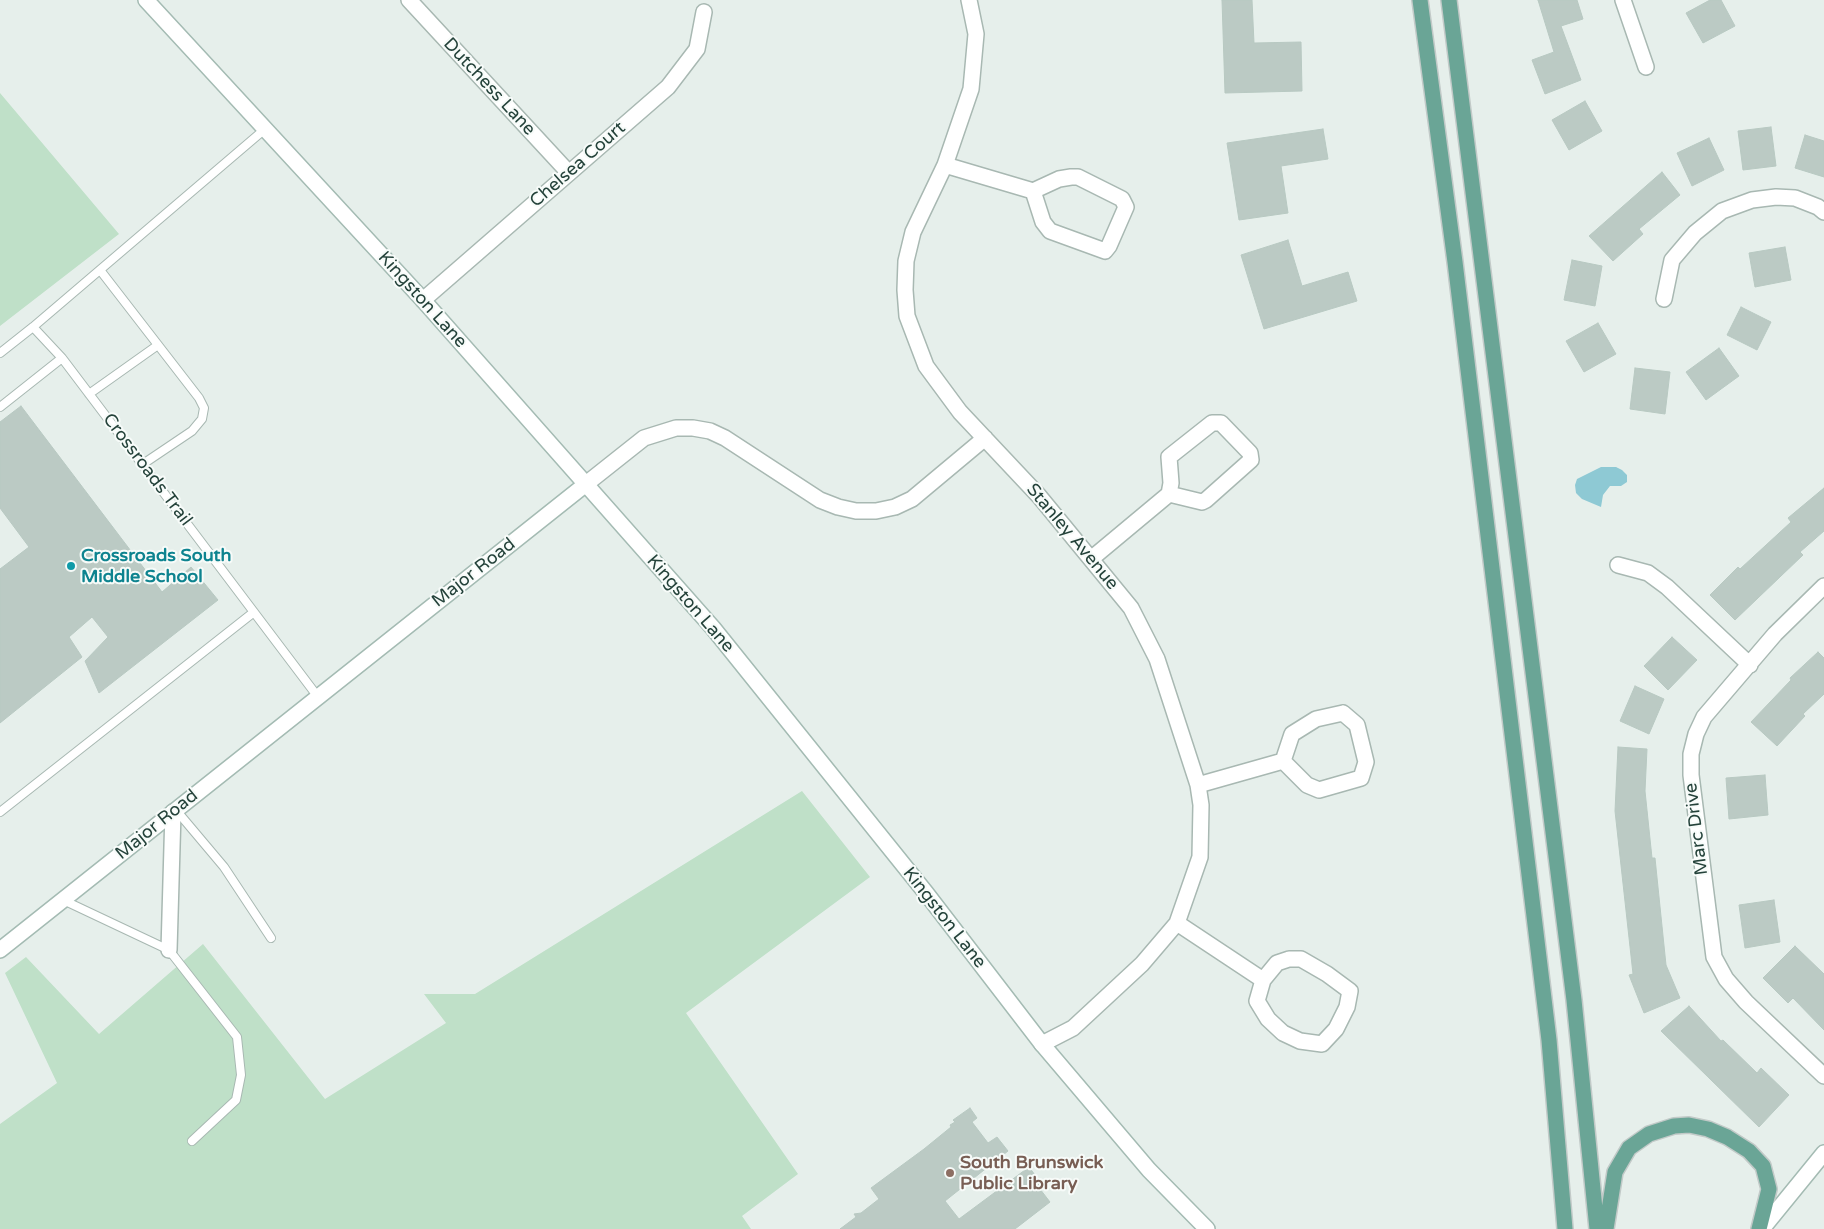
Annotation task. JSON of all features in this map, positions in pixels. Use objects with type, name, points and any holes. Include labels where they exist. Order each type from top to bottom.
[{"type":"main road","points":[[1420,0],[1457,282],[1549,1040],[1565,1229]]},
{"type":"main road","points":[[1449,0],[1574,1000],[1597,1229]]},
{"type":"main road","points":[[1606,1229],[1616,1172],[1630,1148],[1649,1134],[1674,1126],[1689,1125],[1708,1129],[1727,1137],[1749,1151],[1763,1166],[1769,1189],[1760,1229]]},
{"type":"street","name":"Kingston Lane","points":[[146,0],[423,300],[713,628],[926,893],[1042,1044],[1149,1170],[1207,1229]]},
{"type":"street","name":"Dutchess Lane","points":[[409,0],[568,174]]},
{"type":"street","name":"Stanley Avenue","points":[[969,0],[976,34],[971,89],[944,165],[913,232],[906,261],[905,290],[908,316],[926,366],[960,412],[1039,496],[1131,608],[1157,659],[1198,785],[1202,813],[1200,857],[1177,923],[1142,964],[1073,1028],[1042,1044]]},
{"type":"street","points":[[1623,0],[1646,67]]},
{"type":"street","name":"Chelsea Court","points":[[423,300],[668,87],[697,49],[704,12]]},
{"type":"street","points":[[944,165],[1033,191],[1059,179],[1078,177],[1122,199],[1126,207],[1110,246],[1105,251],[1050,231],[1043,222],[1033,191]]},
{"type":"street","points":[[1664,299],[1672,260],[1695,233],[1722,211],[1752,200],[1776,197],[1795,198],[1818,207],[1824,212]]},
{"type":"street","points":[[1091,559],[1170,494],[1169,457],[1212,423],[1221,423],[1250,453],[1251,460],[1206,500],[1202,502],[1170,494]]},
{"type":"street","name":"Major Road","points":[[2,945],[63,900],[644,438],[676,428],[693,428],[725,438],[820,500],[856,511],[876,511],[895,507],[912,499],[985,438]]},
{"type":"street","points":[[1618,565],[1648,573],[1667,587],[1750,665]]},
{"type":"street","name":"Marc Drive","points":[[1824,586],[1775,634],[1750,665],[1719,697],[1704,716],[1696,734],[1691,754],[1691,775],[1713,950],[1726,979],[1746,1002],[1824,1076]]},
{"type":"street","points":[[1343,713],[1357,725],[1366,762],[1361,778],[1318,790],[1306,785],[1283,761],[1292,734],[1316,719],[1343,713]]},
{"type":"street","points":[[1198,785],[1283,761]]},
{"type":"street","points":[[170,950],[175,811]]},
{"type":"street","points":[[1177,923],[1263,980]]},
{"type":"street","points":[[1290,959],[1301,959],[1327,974],[1350,991],[1347,1007],[1336,1029],[1322,1044],[1300,1041],[1283,1033],[1268,1019],[1257,1001],[1263,980],[1277,963],[1290,959]]},
{"type":"street","points":[[1760,1229],[1824,1153]]},
{"type":"lane","points":[[0,353],[33,327],[265,128]]},
{"type":"lane","points":[[100,270],[199,398],[204,408],[202,419],[192,431],[143,464]]},
{"type":"lane","name":"Crossroads Trail","points":[[33,327],[62,358],[318,697]]},
{"type":"lane","points":[[89,394],[158,345]]},
{"type":"lane","points":[[0,408],[62,358]]},
{"type":"lane","points":[[0,812],[254,612]]},
{"type":"lane","points":[[175,811],[224,867],[271,938]]},
{"type":"lane","points":[[63,900],[170,950],[236,1037],[240,1074],[236,1100],[192,1141]]},
{"type":"green space","points":[[0,93],[119,234],[0,326]]},
{"type":"green space","points":[[802,791],[870,877],[686,1013],[798,1174],[742,1216],[751,1229],[0,1229],[0,1124],[57,1083],[5,973],[26,957],[99,1034],[203,944],[325,1099],[446,1023],[424,994],[475,994]]},
{"type":"water","points":[[1601,467],[1616,467],[1622,470],[1627,475],[1627,482],[1621,486],[1610,486],[1603,495],[1601,507],[1582,499],[1576,493],[1575,485],[1577,479]]},
{"type":"building","points":[[1222,0],[1252,0],[1254,43],[1301,42],[1302,91],[1225,93]]},
{"type":"building","points":[[1538,0],[1577,0],[1583,19],[1561,26],[1581,80],[1545,94],[1532,60],[1554,52]]},
{"type":"building","points":[[1710,0],[1721,0],[1735,26],[1703,43],[1686,13]]},
{"type":"building","points":[[1585,101],[1602,131],[1569,150],[1552,120]]},
{"type":"building","points":[[1771,127],[1776,166],[1743,170],[1738,131]]},
{"type":"building","points":[[1323,129],[1328,159],[1281,166],[1288,213],[1239,220],[1227,143]]},
{"type":"building","points":[[1805,135],[1824,141],[1824,177],[1795,168]]},
{"type":"building","points":[[1709,138],[1724,170],[1692,186],[1677,153]]},
{"type":"building","points":[[1662,172],[1680,195],[1639,229],[1643,234],[1613,261],[1589,236]]},
{"type":"building","points":[[1288,240],[1302,286],[1348,272],[1357,301],[1264,329],[1241,255]]},
{"type":"building","points":[[1785,247],[1791,280],[1755,287],[1749,253]]},
{"type":"building","points":[[1572,260],[1602,266],[1595,306],[1564,300]]},
{"type":"building","points":[[1741,307],[1771,322],[1757,350],[1727,335]]},
{"type":"building","points":[[1598,323],[1616,354],[1584,372],[1566,341]]},
{"type":"building","points":[[1719,348],[1739,376],[1706,400],[1686,372]]},
{"type":"building","points":[[1635,368],[1670,372],[1665,414],[1630,409]]},
{"type":"building","name":"Crossroads South Middle School","points":[[21,406],[162,592],[191,567],[218,600],[99,693],[85,661],[108,637],[92,617],[69,637],[82,657],[0,723],[0,569],[29,547],[0,508],[0,422]]},
{"type":"building","points":[[1824,488],[1824,531],[1800,552],[1803,555],[1735,620],[1710,595],[1738,567],[1740,569],[1791,522],[1788,518]]},
{"type":"building","points":[[1672,637],[1697,660],[1668,690],[1644,666]]},
{"type":"building","points":[[1818,652],[1824,658],[1824,694],[1803,714],[1805,716],[1777,746],[1751,722],[1791,680],[1790,678]]},
{"type":"building","points":[[1635,686],[1664,699],[1649,734],[1620,721]]},
{"type":"building","points":[[1618,747],[1647,749],[1645,791],[1652,858],[1655,858],[1666,965],[1680,998],[1644,1013],[1629,975],[1633,974],[1615,811]]},
{"type":"building","points":[[1765,775],[1768,815],[1729,819],[1726,778]]},
{"type":"building","points":[[1774,900],[1780,942],[1745,948],[1739,905]]},
{"type":"building","points":[[1795,946],[1824,974],[1824,1030],[1793,998],[1788,1003],[1763,978]]},
{"type":"building","points":[[1689,1006],[1721,1041],[1723,1040],[1757,1073],[1761,1068],[1789,1095],[1759,1127],[1661,1031]]},
{"type":"building","name":"South Brunswick Public Library","points":[[970,1108],[977,1118],[972,1122],[988,1143],[997,1137],[1008,1151],[945,1201],[959,1219],[1029,1167],[1044,1187],[1040,1189],[1050,1202],[1015,1229],[840,1229],[856,1217],[854,1214],[861,1213],[879,1199],[871,1188],[924,1149],[951,1127],[950,1125],[955,1122],[953,1120]]},
{"type":"place","name":"Crossroads South Middle School","points":[[71,566]]},
{"type":"place","name":"South Brunswick Public Library","points":[[950,1173]]}]
